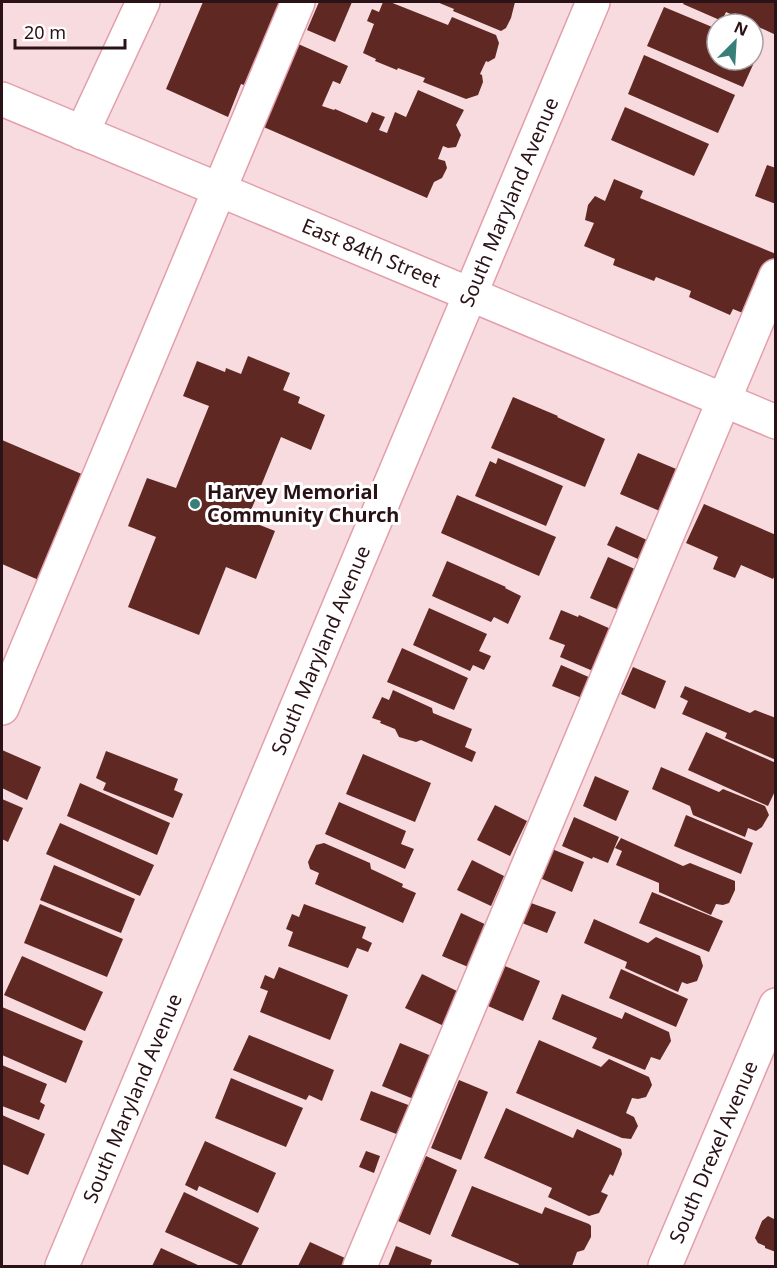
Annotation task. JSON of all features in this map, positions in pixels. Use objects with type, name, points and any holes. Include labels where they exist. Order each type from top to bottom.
[{"type":"street","points":[[82,133],[143,2]]},
{"type":"street","points":[[2,708],[298,2]]},
{"type":"street","name":"South Maryland Avenue","points":[[62,1266],[593,2]]},
{"type":"street","name":"East 84th Street","points":[[2,99],[776,422]]},
{"type":"street","points":[[360,1266],[776,276]]},
{"type":"street","name":"South Drexel Avenue","points":[[666,1266],[776,1005]]},
{"type":"building","points":[[203,2],[281,2],[244,85],[241,84],[228,117],[166,89]]},
{"type":"building","points":[[319,2],[352,2],[335,42],[307,30]]},
{"type":"building","points":[[383,2],[390,2],[448,25],[452,17],[496,35],[499,43],[495,58],[486,61],[480,74],[483,82],[478,95],[466,99],[423,82],[425,78],[398,68],[397,70],[363,53],[374,24],[367,21],[372,9],[379,12]]},
{"type":"building","points":[[437,2],[515,2],[511,18],[506,28],[501,31]]},
{"type":"building","points":[[684,2],[776,2],[776,35],[765,30],[765,12],[705,14],[683,4]]},
{"type":"building","points":[[664,7],[705,24],[705,71],[647,46]]},
{"type":"building","points":[[296,43],[348,66],[340,84],[333,81],[322,106],[367,123],[372,112],[385,117],[379,130],[387,133],[395,112],[406,117],[418,90],[464,110],[456,125],[461,135],[456,147],[443,146],[438,159],[445,161],[447,168],[442,178],[434,182],[427,198],[259,125]]},
{"type":"building","points":[[644,55],[735,95],[718,133],[628,94]]},
{"type":"building","points":[[708,72],[750,72],[743,87]]},
{"type":"building","points":[[625,107],[709,144],[694,176],[611,140]]},
{"type":"building","points":[[767,165],[776,168],[776,204],[755,196]]},
{"type":"building","points":[[614,179],[643,191],[640,198],[776,254],[750,316],[733,309],[730,315],[689,297],[691,291],[656,277],[654,281],[613,265],[615,259],[584,246],[594,223],[585,220],[588,205],[595,196],[605,201]]},
{"type":"building","name":"Harvey Memorial Community Church","points":[[248,356],[290,373],[283,390],[300,397],[298,403],[325,415],[311,450],[281,437],[247,520],[275,531],[256,579],[226,567],[199,635],[128,607],[156,537],[128,526],[147,478],[176,488],[209,406],[183,396],[197,361],[225,372],[226,368],[241,374]]},
{"type":"building","points":[[513,397],[605,439],[585,487],[491,448]]},
{"type":"building","points":[[2,440],[84,475],[41,581],[2,564]]},
{"type":"building","points":[[638,453],[681,471],[662,512],[620,494]]},
{"type":"building","points":[[498,458],[563,486],[546,526],[475,496],[490,461],[496,464]]},
{"type":"building","points":[[457,495],[556,537],[539,576],[441,533]]},
{"type":"building","points":[[704,504],[776,535],[776,573],[773,579],[741,565],[735,578],[713,569],[718,557],[686,543]]},
{"type":"building","points":[[616,526],[647,540],[638,559],[607,545]]},
{"type":"building","points":[[608,557],[637,570],[619,610],[590,598]]},
{"type":"building","points":[[447,561],[521,596],[508,624],[494,617],[491,622],[432,596]]},
{"type":"building","points":[[429,608],[487,634],[479,651],[491,656],[484,670],[473,665],[470,671],[413,645]]},
{"type":"building","points":[[561,610],[611,629],[593,671],[560,657],[565,645],[549,639]]},
{"type":"building","points":[[402,648],[468,678],[454,710],[387,682]]},
{"type":"building","points":[[561,665],[591,678],[582,698],[552,686]]},
{"type":"building","points":[[633,667],[666,681],[655,709],[621,694]]},
{"type":"building","points":[[685,686],[750,713],[755,710],[776,718],[776,760],[725,738],[727,733],[682,714],[688,701],[680,697]]},
{"type":"building","points":[[393,690],[432,708],[433,713],[472,729],[465,747],[476,752],[472,762],[421,740],[416,742],[399,737],[395,729],[372,718],[382,697],[389,700]]},
{"type":"building","points":[[706,732],[776,763],[776,789],[768,806],[688,770]]},
{"type":"building","points":[[2,750],[41,767],[27,800],[2,788]]},
{"type":"building","points":[[106,751],[178,779],[174,790],[183,794],[173,818],[103,790],[106,783],[96,778]]},
{"type":"building","points":[[363,754],[431,783],[415,822],[346,794]]},
{"type":"building","points":[[661,767],[719,792],[723,789],[765,806],[769,815],[762,827],[756,831],[748,828],[745,837],[693,815],[690,806],[652,789]]},
{"type":"building","points":[[595,776],[629,791],[616,821],[583,806]]},
{"type":"building","points":[[80,783],[170,823],[157,855],[67,816]]},
{"type":"building","points":[[2,799],[23,808],[8,842],[2,839]]},
{"type":"building","points":[[339,802],[406,831],[401,844],[414,849],[405,869],[325,834]]},
{"type":"building","points":[[495,805],[527,821],[510,856],[477,840]]},
{"type":"building","points":[[686,815],[753,843],[741,874],[674,846]]},
{"type":"building","points":[[574,817],[619,837],[608,863],[562,846]]},
{"type":"building","points":[[60,823],[154,865],[140,896],[46,854]]},
{"type":"building","points":[[621,838],[683,866],[690,863],[735,881],[735,890],[729,903],[716,904],[711,915],[659,892],[659,883],[616,865],[622,851],[615,848]]},
{"type":"building","points":[[324,843],[370,863],[371,869],[403,884],[402,887],[416,893],[403,923],[315,884],[319,873],[310,869],[308,862],[316,845]]},
{"type":"building","points":[[552,849],[584,862],[572,892],[540,878]]},
{"type":"building","points":[[472,860],[504,876],[491,906],[457,890]]},
{"type":"building","points":[[54,865],[135,899],[121,933],[40,900]]},
{"type":"building","points":[[652,892],[723,921],[709,952],[639,923]]},
{"type":"building","points":[[531,903],[556,912],[547,933],[522,923]]},
{"type":"building","points":[[40,904],[123,939],[107,977],[24,943]]},
{"type":"building","points":[[304,904],[366,927],[362,938],[372,943],[368,952],[357,948],[348,968],[288,946],[293,932],[286,929],[292,914],[299,917]]},
{"type":"building","points":[[461,913],[491,927],[473,969],[442,956]]},
{"type":"building","points":[[594,919],[648,943],[656,937],[700,956],[703,966],[697,981],[687,984],[682,982],[678,992],[625,968],[627,962],[584,943]]},
{"type":"building","points":[[22,956],[103,992],[85,1031],[4,995]]},
{"type":"building","points":[[505,966],[540,981],[523,1021],[488,1006]]},
{"type":"building","points":[[279,967],[348,995],[330,1040],[260,1012],[268,991],[260,988],[265,975],[274,979]]},
{"type":"building","points":[[621,969],[688,999],[676,1027],[609,998]]},
{"type":"building","points":[[422,974],[459,992],[444,1026],[405,1008]]},
{"type":"building","points":[[562,994],[622,1019],[625,1012],[669,1032],[671,1041],[660,1060],[651,1057],[645,1070],[592,1048],[597,1038],[552,1019]]},
{"type":"building","points":[[2,1007],[83,1041],[66,1083],[2,1055]]},
{"type":"building","points":[[249,1035],[334,1070],[322,1101],[309,1095],[306,1100],[233,1070]]},
{"type":"building","points":[[539,1040],[601,1067],[609,1059],[649,1077],[652,1085],[646,1097],[632,1098],[626,1113],[634,1117],[638,1126],[631,1139],[622,1138],[516,1093]]},
{"type":"building","points":[[400,1043],[434,1057],[416,1100],[382,1086]]},
{"type":"building","points":[[2,1065],[47,1084],[40,1102],[45,1105],[39,1120],[2,1106]]},
{"type":"building","points":[[231,1078],[303,1108],[286,1147],[215,1118]]},
{"type":"building","points":[[459,1080],[488,1092],[461,1160],[431,1148]]},
{"type":"building","points":[[371,1091],[411,1106],[399,1135],[360,1120]]},
{"type":"building","points":[[506,1108],[573,1138],[577,1129],[621,1149],[622,1154],[613,1176],[610,1174],[601,1192],[608,1195],[599,1213],[589,1216],[548,1197],[552,1188],[484,1158]]},
{"type":"building","points":[[2,1115],[45,1134],[28,1175],[2,1164]]},
{"type":"building","points":[[205,1141],[276,1173],[258,1213],[199,1186],[197,1191],[185,1185]]},
{"type":"building","points":[[366,1151],[380,1156],[374,1173],[359,1167]]},
{"type":"building","points":[[426,1156],[457,1170],[430,1235],[398,1221]]},
{"type":"building","points":[[472,1186],[542,1214],[545,1207],[589,1224],[591,1237],[584,1250],[577,1252],[572,1266],[518,1266],[519,1264],[451,1236]]},
{"type":"building","points":[[184,1192],[259,1228],[241,1266],[165,1232]]},
{"type":"building","points":[[768,1216],[776,1220],[776,1252],[765,1248],[755,1238],[762,1221]]},
{"type":"building","points":[[310,1242],[345,1258],[341,1266],[298,1266]]},
{"type":"building","points":[[396,1246],[432,1260],[430,1266],[388,1266]]},
{"type":"building","points":[[161,1248],[200,1266],[152,1266]]},
{"type":"place","name":"Harvey Memorial Community Church","points":[[195,504]]}]
